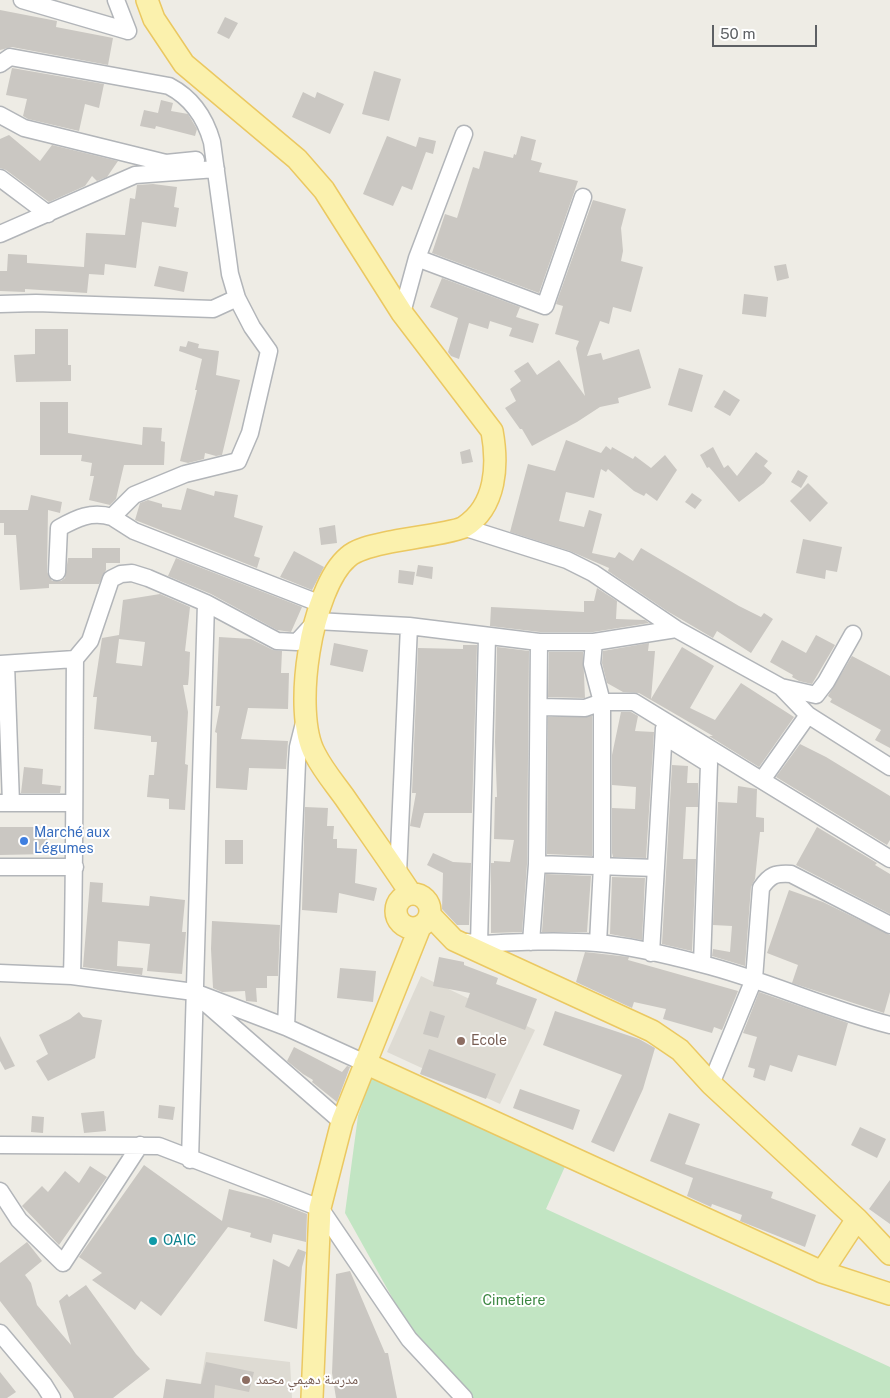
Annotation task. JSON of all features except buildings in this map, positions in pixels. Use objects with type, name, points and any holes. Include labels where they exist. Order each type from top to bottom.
[{"type":"main road","points":[[147,0],[154,19],[184,64],[297,159],[324,190],[402,313],[492,432],[496,455],[496,473],[485,504],[463,528],[373,546],[348,557],[332,579],[318,612],[308,650],[305,717],[314,753],[411,894],[424,899],[430,909],[418,922],[396,987],[342,1122],[320,1208],[312,1398]]},
{"type":"main road","points":[[411,894],[401,900],[396,909],[397,915],[418,922],[652,1031],[680,1050],[712,1084],[857,1219],[890,1254]]},
{"type":"main road","points":[[365,1063],[822,1272],[890,1294]]},
{"type":"main road","points":[[822,1272],[857,1219]]},
{"type":"street","points":[[22,0],[128,31],[116,0]]},
{"type":"street","points":[[0,64],[10,57],[169,86],[185,95],[207,124],[215,164],[224,241],[238,298],[252,327],[269,350],[250,433],[238,461],[185,474],[134,495],[112,517]]},
{"type":"street","points":[[0,115],[24,128],[166,163],[215,164]]},
{"type":"street","points":[[402,313],[417,258],[464,134]]},
{"type":"street","points":[[0,234],[135,175],[215,164]]},
{"type":"street","points":[[0,178],[48,214]]},
{"type":"street","points":[[417,258],[545,306],[583,197]]},
{"type":"street","points":[[0,304],[36,303],[213,309],[238,298]]},
{"type":"street","points":[[57,572],[60,528],[81,516],[100,514],[112,517],[134,531],[318,612],[487,637],[539,642],[594,642],[676,629]]},
{"type":"street","points":[[463,528],[566,560],[593,573],[676,629],[781,687],[816,695],[826,682],[853,634]]},
{"type":"street","points":[[72,976],[75,867],[73,803],[75,659],[90,642],[111,579],[121,574],[132,573],[148,578],[206,603],[277,640],[297,642],[318,612]]},
{"type":"street","points":[[190,1160],[206,603]]},
{"type":"street","points":[[398,874],[408,626]]},
{"type":"street","points":[[479,944],[487,637]]},
{"type":"street","points":[[531,942],[537,864],[540,707],[539,642]]},
{"type":"street","points":[[594,642],[592,664],[602,702],[602,866],[598,943]]},
{"type":"street","points":[[73,803],[5,803],[3,664],[75,659]]},
{"type":"street","points":[[781,687],[808,715],[890,767]]},
{"type":"street","points":[[540,707],[585,708],[602,702],[634,702],[709,764],[702,964]]},
{"type":"street","points":[[762,780],[808,715]]},
{"type":"street","points":[[286,1026],[297,762],[298,747],[305,717]]},
{"type":"street","points":[[664,728],[762,780],[890,859]]},
{"type":"street","points":[[651,953],[664,728]]},
{"type":"street","points":[[537,864],[656,868]]},
{"type":"street","points":[[0,867],[75,867]]},
{"type":"street","points":[[712,1084],[754,979],[761,888],[768,878],[776,873],[791,874],[890,924]]},
{"type":"street","points":[[454,940],[479,944],[531,942],[598,943],[651,953],[702,964],[754,979],[860,1017],[890,1025]]},
{"type":"street","points":[[0,973],[72,976],[194,992],[286,1026],[365,1063]]},
{"type":"street","points":[[194,992],[342,1122]]},
{"type":"street","points":[[0,1145],[159,1146],[190,1160],[320,1208],[409,1339],[464,1398]]},
{"type":"street","points":[[0,1191],[18,1220],[63,1263],[140,1145]]},
{"type":"street","points":[[0,1333],[44,1385],[52,1398]]},
{"type":"shaded area","name":"Ecole","points":[[421,976],[535,1030],[500,1104],[387,1052]]},
{"type":"shaded area","name":"مدرسة دهيمي محمد","points":[[206,1352],[290,1362],[292,1398],[198,1398]]},
{"type":"green space","name":"Cimetiere","points":[[373,1071],[567,1162],[546,1209],[890,1367],[890,1398],[473,1398],[413,1335],[345,1213],[358,1116]]},
{"type":"place","name":"Marché aux Légumes","points":[[24,841]]},
{"type":"place","name":"Ecole","points":[[461,1041]]},
{"type":"place","name":"OAIC","points":[[153,1241]]},
{"type":"place","name":"مدرسة دهيمي محمد","points":[[246,1380]]}]
